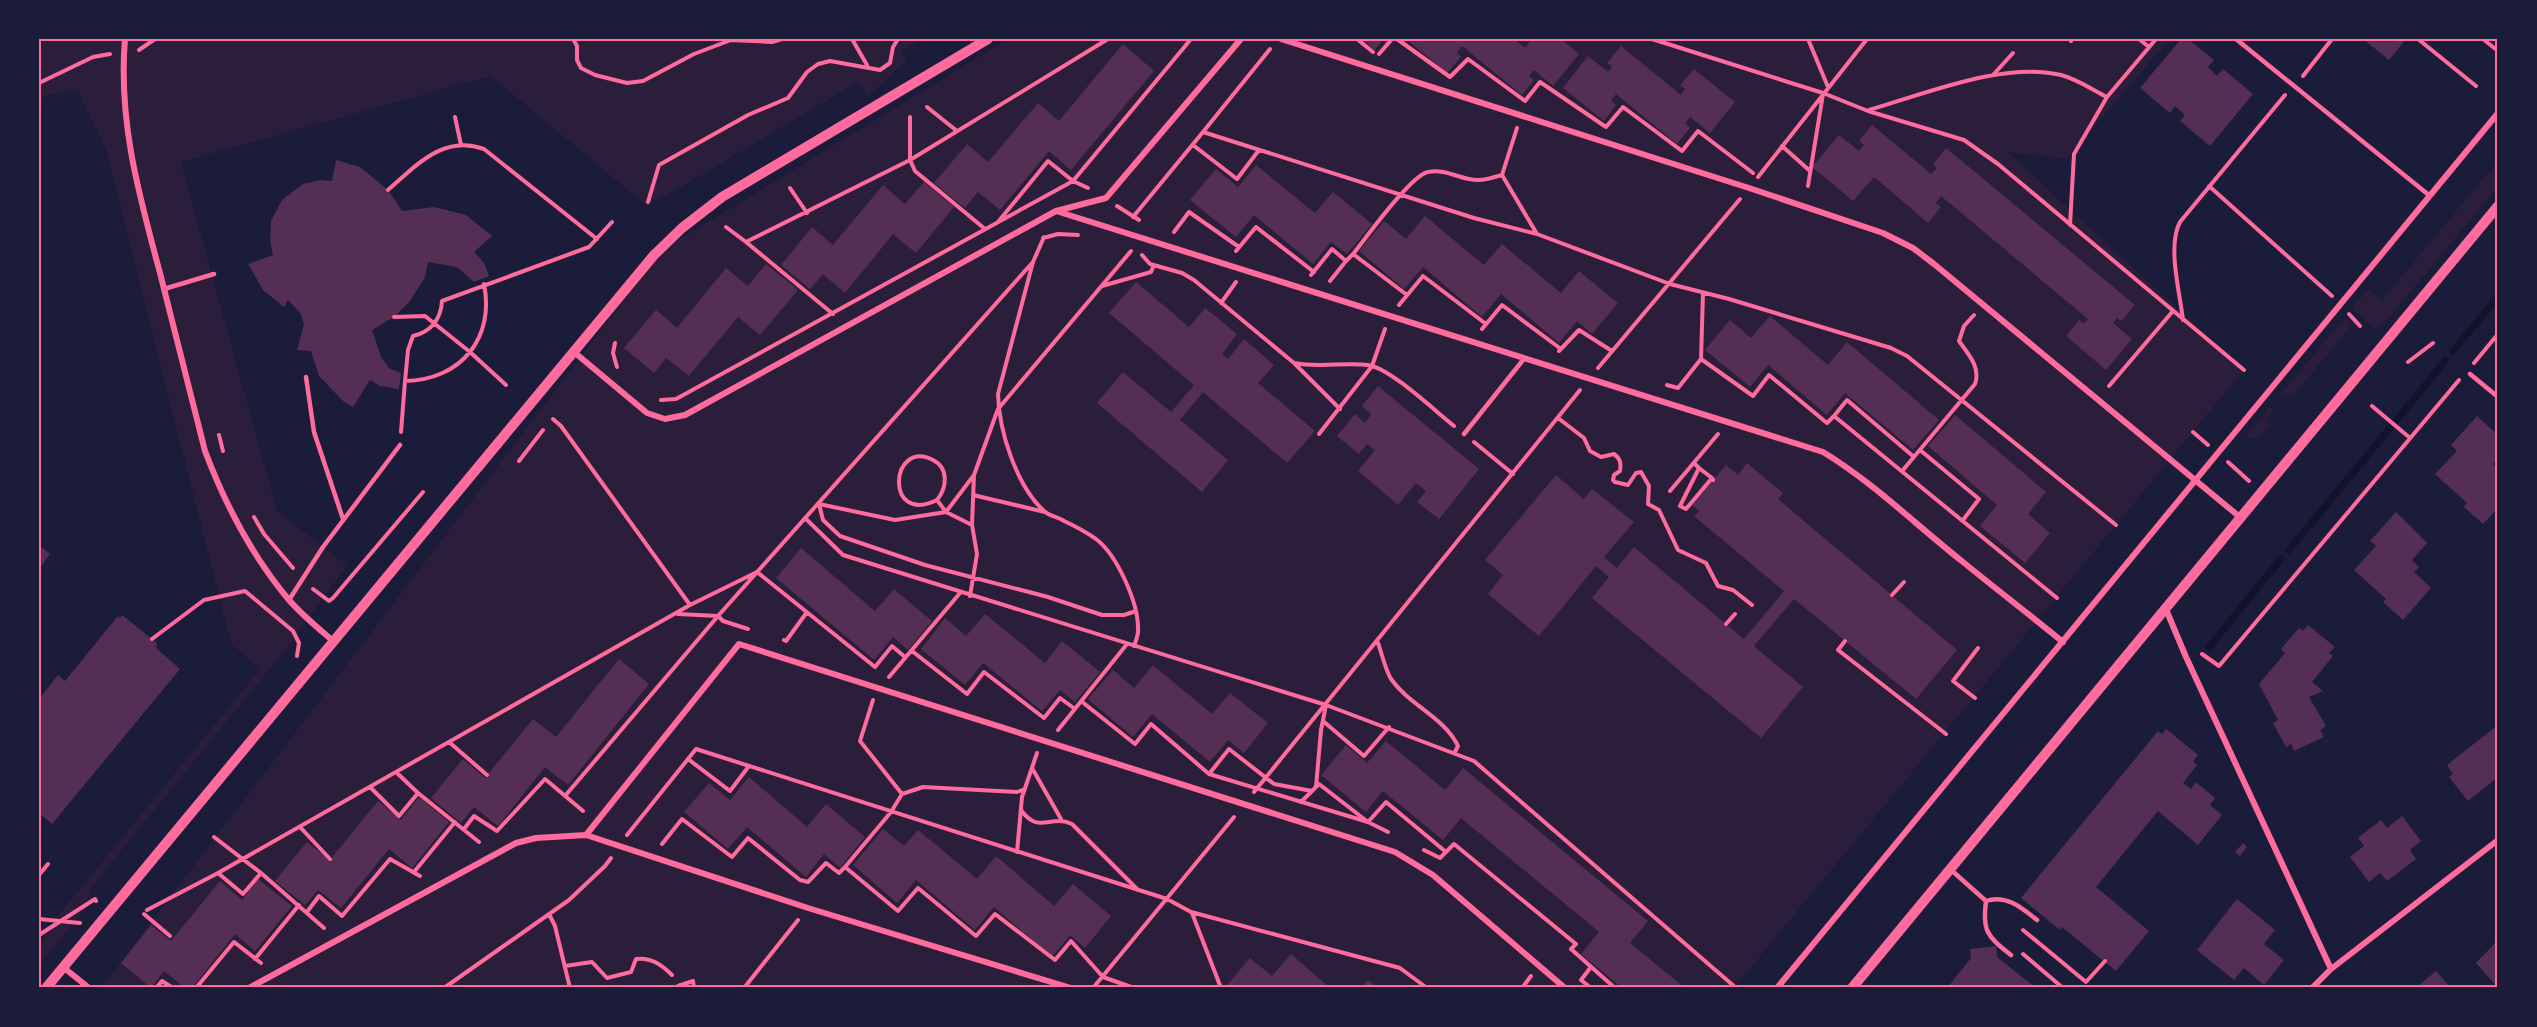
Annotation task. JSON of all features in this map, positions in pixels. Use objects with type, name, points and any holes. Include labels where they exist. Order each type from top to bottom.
[{"type":"street","points":[[125,39],[123,95],[126,131],[205,451],[218,486],[257,555],[289,600],[333,641]]},
{"type":"street","points":[[46,988],[654,255],[682,228],[722,197],[988,39]]},
{"type":"street","points":[[574,351],[647,413],[665,419],[675,418],[1056,211],[1106,198],[1241,39]]},
{"type":"street","points":[[1281,39],[1883,233],[1903,243],[1934,264],[2241,518]]},
{"type":"street","points":[[1777,988],[2498,113]]},
{"type":"street","points":[[1852,988],[2498,206]]},
{"type":"street","points":[[1056,211],[1523,360],[1822,452],[1853,470],[1963,563],[2063,642]]},
{"type":"street","points":[[2165,607],[2331,969]]},
{"type":"street","points":[[586,835],[739,644],[1395,852],[1432,875],[1565,988]]},
{"type":"street","points":[[249,988],[516,843],[536,838],[586,835],[808,908],[1071,988]]},
{"type":"street","points":[[2312,988],[2331,969],[2498,840]]},
{"type":"street","points":[[63,967],[89,988]]},
{"type":"lane","points":[[2236,39],[2430,196]]},
{"type":"lane","points":[[164,289],[214,274]]},
{"type":"lane","points":[[1464,434],[1523,360]]},
{"type":"lane","points":[[2468,372],[2498,397]]},
{"type":"lane","points":[[306,377],[315,432],[343,519]]},
{"type":"lane","points":[[289,600],[343,519],[400,445]]},
{"type":"lane","points":[[1950,869],[1986,901]]},
{"type":"lane","points":[[1986,901],[1996,897],[2018,905],[2037,920]]},
{"type":"lane","points":[[1986,901],[1983,923],[1995,942],[2011,955]]},
{"type":"path","points":[[139,59],[140,39]]},
{"type":"path","points":[[140,51],[155,39]]},
{"type":"path","points":[[226,39],[258,39]]},
{"type":"path","points":[[573,39],[578,46],[577,60],[581,68],[595,75],[627,83],[643,81],[694,54],[731,40],[772,42],[782,39]]},
{"type":"path","points":[[852,39],[868,66]]},
{"type":"path","points":[[648,202],[659,165],[748,115],[788,98],[807,72],[818,64],[830,62],[868,66],[880,70],[890,63],[893,46],[898,39]]},
{"type":"path","points":[[746,242],[910,160],[1108,39]]},
{"type":"path","points":[[1045,512],[1025,485],[1010,454],[998,409],[998,394],[1033,262],[1056,211],[1073,181],[1191,39]]},
{"type":"path","points":[[1357,39],[1378,56],[1392,39]]},
{"type":"path","points":[[1397,39],[1450,77],[1468,59],[1525,101],[1540,82],[1606,127],[1623,107],[1682,151],[1698,131],[1759,177]]},
{"type":"path","points":[[1652,39],[1823,93],[1868,111],[1964,140],[1998,164],[2244,370]]},
{"type":"path","points":[[1808,39],[1828,87]]},
{"type":"path","points":[[1093,988],[1326,705],[1588,380],[1759,177],[1867,39]]},
{"type":"path","points":[[2139,39],[2149,47]]},
{"type":"path","points":[[2070,225],[2074,154],[2107,97],[2156,39]]},
{"type":"path","points":[[2183,320],[2175,253],[2175,230],[2332,39]]},
{"type":"path","points":[[2418,39],[2476,86]]},
{"type":"path","points":[[2483,39],[2498,51]]},
{"type":"path","points":[[1133,217],[1272,48]]},
{"type":"path","points":[[39,83],[93,57],[124,52]]},
{"type":"path","points":[[1993,75],[2013,53]]},
{"type":"path","points":[[1868,111],[2012,71],[2054,73],[2065,76],[2107,97]]},
{"type":"path","points":[[1808,186],[1823,93]]},
{"type":"path","points":[[927,107],[957,131]]},
{"type":"path","points":[[455,117],[461,145]]},
{"type":"path","points":[[910,117],[910,160],[915,171],[985,229]]},
{"type":"path","points":[[1203,132],[1401,195],[1537,234],[1670,284],[1891,348],[1918,364],[2116,525]]},
{"type":"path","points":[[388,190],[433,152],[471,144],[484,149],[597,239]]},
{"type":"path","points":[[1192,145],[1237,179],[1259,150]]},
{"type":"path","points":[[1511,146],[1502,175],[1537,234]]},
{"type":"path","points":[[1782,146],[1810,171]]},
{"type":"path","points":[[998,222],[1048,161],[1073,181]]},
{"type":"path","points":[[1330,281],[1401,195],[1415,180],[1427,172],[1449,172],[1477,180],[1502,175]]},
{"type":"path","points":[[656,399],[676,399],[1073,181]]},
{"type":"path","points":[[2209,186],[2318,281],[2360,326]]},
{"type":"path","points":[[790,189],[807,213]]},
{"type":"path","points":[[1174,232],[1189,212],[1237,249],[1256,227],[1313,273],[1332,249],[1346,261]]},
{"type":"path","points":[[400,445],[408,351],[413,336],[434,324],[441,310],[442,301],[589,247],[612,222]]},
{"type":"path","points":[[726,227],[833,314]]},
{"type":"path","points":[[1043,238],[1058,234],[1080,236]]},
{"type":"path","points":[[1121,248],[1145,256],[1150,264],[1182,273],[1294,363],[1340,409]]},
{"type":"path","points":[[970,596],[977,554],[972,525],[974,475],[998,409],[1131,251]]},
{"type":"path","points":[[1353,254],[1407,295]]},
{"type":"path","points":[[565,796],[718,616],[1033,262]]},
{"type":"path","points":[[1102,286],[1151,272],[1154,265]]},
{"type":"path","points":[[1221,303],[1244,272]]},
{"type":"path","points":[[1389,317],[1423,276],[1486,324]]},
{"type":"path","points":[[405,381],[418,381],[440,375],[461,362],[470,352],[478,341],[486,317],[484,284]]},
{"type":"path","points":[[1701,359],[1703,292]]},
{"type":"path","points":[[1482,329],[1503,304],[1559,351],[1579,330],[1612,351]]},
{"type":"path","points":[[1903,470],[1975,384],[1977,373],[1974,364],[1959,341],[1964,326],[1984,305]]},
{"type":"path","points":[[2109,386],[2173,311]]},
{"type":"path","points":[[394,316],[425,316],[506,385]]},
{"type":"path","points":[[2468,372],[2498,334]]},
{"type":"path","points":[[1319,434],[1372,366],[1383,336]]},
{"type":"path","points":[[615,343],[614,361],[620,371]]},
{"type":"path","points":[[2408,362],[2433,343]]},
{"type":"path","points":[[1294,363],[1372,366],[1391,376],[1513,474]]},
{"type":"path","points":[[2194,648],[2219,666],[2460,379]]},
{"type":"path","points":[[1834,416],[1847,400],[1914,457]]},
{"type":"path","points":[[2372,406],[2409,438]]},
{"type":"path","points":[[1558,418],[1584,438],[1590,452],[1601,457],[1614,454],[1618,456],[1621,462],[1620,471],[1614,475],[1613,480],[1616,482],[1628,484],[1636,473],[1641,472],[1649,486],[1648,504],[1659,510],[1678,550],[1706,563],[1718,586],[1733,590],[1752,605]]},
{"type":"path","points":[[553,419],[690,605]]},
{"type":"path","points":[[1670,491],[1728,422]]},
{"type":"path","points":[[216,427],[226,460]]},
{"type":"path","points":[[519,461],[543,430]]},
{"type":"path","points":[[1920,450],[1979,500],[1963,520]]},
{"type":"path","points":[[917,457],[926,457],[942,468],[945,488],[937,500],[918,505],[903,497],[899,491],[898,476],[904,464],[917,457]]},
{"type":"path","points":[[1694,463],[1713,479],[1686,509],[1680,506],[1699,468]]},
{"type":"path","points":[[819,504],[895,520],[946,512],[974,475]]},
{"type":"path","points":[[248,508],[264,534],[304,580],[329,601],[423,492]]},
{"type":"path","points":[[973,495],[1045,512],[1098,540],[1130,589],[1139,630],[1134,646]]},
{"type":"path","points":[[937,500],[946,512],[972,525]]},
{"type":"path","points":[[819,504],[823,520],[840,536],[925,565],[1048,597],[1102,615],[1124,615],[1136,611]]},
{"type":"path","points":[[805,518],[843,555],[1326,705],[1474,761],[1544,819],[1735,987]]},
{"type":"path","points":[[170,936],[146,912],[690,605],[757,572]]},
{"type":"path","points":[[757,572],[875,667],[892,646],[905,657]]},
{"type":"path","points":[[1892,595],[1904,582]]},
{"type":"path","points":[[152,639],[204,600],[244,591],[296,635],[299,649],[294,662]]},
{"type":"path","points":[[902,794],[860,741],[877,687],[887,680],[960,592]]},
{"type":"path","points":[[776,638],[786,641],[807,612]]},
{"type":"path","points":[[676,614],[718,616],[723,621],[755,631]]},
{"type":"path","points":[[1726,624],[1735,614]]},
{"type":"path","points":[[1845,641],[1838,650],[1946,734]]},
{"type":"path","points":[[1377,642],[1390,677],[1402,692],[1431,715],[1454,738],[1458,746],[1455,752]]},
{"type":"path","points":[[1017,852],[1025,789],[1045,741],[1075,709],[1127,644]]},
{"type":"path","points":[[1975,698],[1953,681],[1978,648]]},
{"type":"path","points":[[912,651],[967,694],[984,672],[1044,718],[1060,698],[1075,709]]},
{"type":"path","points":[[1081,701],[1136,744],[1151,724],[1209,774],[1229,749],[1274,784],[1314,789]]},
{"type":"path","points":[[1314,789],[1326,705]]},
{"type":"path","points":[[1323,722],[1364,756],[1389,728]]},
{"type":"path","points":[[449,742],[487,775]]},
{"type":"path","points":[[444,988],[568,900],[605,866],[696,749],[1167,899],[1191,912],[1400,968],[1427,988]]},
{"type":"path","points":[[688,759],[730,791],[748,766]]},
{"type":"path","points":[[1032,768],[1061,819],[1072,824],[1139,891]]},
{"type":"path","points":[[396,772],[418,793],[479,842]]},
{"type":"path","points":[[464,829],[474,816],[498,831],[545,779],[583,811]]},
{"type":"path","points":[[1301,802],[1319,784],[1368,822],[1386,802],[1446,852],[1454,844],[1576,944],[1571,949],[1614,988]]},
{"type":"path","points":[[370,786],[399,816],[418,793]]},
{"type":"path","points":[[654,858],[682,819],[732,857],[748,838],[800,880],[808,882],[826,863],[839,873],[846,867],[891,812],[902,794],[923,786],[1017,792],[1025,789]]},
{"type":"path","points":[[1021,810],[1028,819],[1039,824],[1061,819]]},
{"type":"path","points":[[414,872],[455,822]]},
{"type":"path","points":[[300,826],[330,860]]},
{"type":"path","points":[[214,837],[261,873],[324,928]]},
{"type":"path","points":[[307,912],[319,896],[342,916],[390,859],[420,876]]},
{"type":"path","points":[[39,875],[48,864]]},
{"type":"path","points":[[846,867],[898,910],[918,888],[976,936],[995,914],[1055,960],[1071,941],[1103,976],[1134,988]]},
{"type":"path","points":[[218,873],[243,894],[261,873]]},
{"type":"path","points":[[39,935],[95,899],[97,901]]},
{"type":"path","points":[[2018,905],[2007,916],[2086,982],[2105,961]]},
{"type":"path","points":[[255,958],[300,906]]},
{"type":"path","points":[[744,988],[808,908]]},
{"type":"path","points":[[1191,912],[1221,988]]},
{"type":"path","points":[[549,914],[555,926],[570,988]]},
{"type":"path","points":[[39,919],[80,923]]},
{"type":"path","points":[[196,988],[234,942],[261,963]]},
{"type":"path","points":[[565,966],[592,962],[607,978],[631,972],[636,959],[640,958],[664,966],[672,975]]},
{"type":"path","points":[[1591,967],[1581,980],[1591,988]]},
{"type":"path","points":[[156,988],[162,981],[173,988]]},
{"type":"path","points":[[678,986],[693,981],[694,988]]},
{"type":"shaded area","points":[[39,39],[922,39],[901,51],[907,60],[868,96],[858,82],[681,187],[646,205],[491,76],[181,162],[277,511],[347,565],[291,643],[91,888],[88,906],[40,964],[39,946],[57,924],[53,922],[260,669],[231,644],[107,152],[77,89],[39,98]]},
{"type":"shaded area","points":[[1008,39],[2170,39],[2066,159],[2008,152],[2244,370],[1734,988],[101,988],[662,250]]},
{"type":"shaded area","points":[[2498,161],[2498,187],[2392,314],[2375,330],[2352,308],[2368,289],[2382,300]]},
{"type":"shaded area","points":[[2345,317],[2351,326],[2293,396],[2281,394]]},
{"type":"shaded area","points":[[2270,407],[2275,409],[2266,420],[2271,424],[2259,437],[2245,438]]},
{"type":"building","points":[[1362,39],[1383,39],[1375,50]]},
{"type":"building","points":[[1406,39],[1514,39],[1525,48],[1530,41],[1527,39],[1561,39],[1579,54],[1553,86],[1534,70],[1529,76],[1534,80],[1522,95],[1462,46],[1457,53],[1461,57],[1447,73]]},
{"type":"building","points":[[2181,39],[2188,39],[2214,60],[2208,67],[2217,76],[2223,69],[2253,94],[2210,146],[2180,121],[2185,115],[2175,106],[2170,113],[2140,88]]},
{"type":"building","points":[[2363,39],[2406,39],[2389,60]]},
{"type":"building","points":[[1123,44],[1154,71],[1071,170],[1049,151],[1000,210],[978,192],[965,208],[934,183],[967,144],[988,162],[1038,103],[1059,121]]},
{"type":"building","points":[[1621,46],[1681,95],[1685,89],[1680,85],[1694,69],[1735,102],[1710,133],[1690,117],[1685,123],[1690,128],[1677,144],[1616,94],[1611,101],[1616,105],[1604,121],[1563,88],[1588,56],[1608,72],[1612,67],[1607,63]]},
{"type":"building","points":[[1872,125],[1931,174],[1937,168],[1933,164],[1946,148],[2135,305],[2121,321],[2117,318],[2113,323],[2132,339],[2106,370],[2066,336],[2079,320],[2083,324],[2088,319],[1941,196],[1936,203],[1941,207],[1928,223],[1874,177],[1853,201],[1812,167],[1839,135],[1859,151],[1864,145],[1859,141]]},
{"type":"building","points":[[336,160],[360,167],[388,190],[402,211],[434,207],[466,215],[492,236],[474,252],[484,263],[489,276],[474,282],[457,267],[428,262],[425,277],[410,301],[394,317],[372,330],[381,357],[389,368],[401,373],[399,389],[380,386],[370,380],[353,407],[343,401],[319,376],[311,351],[297,350],[304,325],[301,314],[288,300],[284,307],[263,290],[248,264],[273,255],[270,240],[271,221],[282,200],[303,184],[320,180],[332,181]]},
{"type":"building","points":[[1256,165],[1315,213],[1333,192],[1372,224],[1347,254],[1331,242],[1313,264],[1254,215],[1236,237],[1190,200],[1216,169],[1238,187]]},
{"type":"building","points":[[924,182],[954,207],[916,253],[893,234],[845,293],[823,274],[810,289],[781,265],[812,227],[833,245],[883,185],[905,204]]},
{"type":"building","points":[[1425,216],[1484,265],[1502,244],[1561,293],[1579,271],[1618,303],[1592,334],[1577,321],[1559,343],[1501,294],[1482,317],[1423,267],[1404,289],[1359,251],[1384,221],[1406,239]]},
{"type":"building","points":[[766,264],[798,290],[760,335],[738,317],[689,376],[666,358],[654,373],[624,348],[656,310],[677,328],[726,268],[748,286]]},
{"type":"building","points":[[1136,282],[1189,327],[1205,308],[1237,334],[1222,354],[1228,359],[1244,339],[1274,365],[1258,383],[1315,431],[1287,463],[1203,392],[1180,420],[1228,460],[1202,492],[1097,403],[1123,372],[1171,412],[1194,385],[1109,313]]},
{"type":"building","points":[[1770,316],[1828,365],[1847,342],[1939,420],[1913,450],[1845,393],[1827,415],[1768,365],[1750,387],[1705,350],[1730,320],[1751,338]]},
{"type":"building","points":[[1378,386],[1479,469],[1439,519],[1417,502],[1426,491],[1416,483],[1398,505],[1358,471],[1375,450],[1367,444],[1359,454],[1337,436],[1355,414],[1365,423],[1371,414],[1362,406]]},
{"type":"building","points":[[1955,415],[2046,492],[2028,514],[2050,533],[2025,563],[1980,526],[1997,505],[1928,446]]},
{"type":"building","points":[[2477,416],[2498,435],[2498,458],[2493,464],[2498,469],[2495,477],[2498,479],[2498,508],[2483,524],[2464,507],[2467,503],[2435,474],[2457,451],[2451,445]]},
{"type":"building","points":[[1747,463],[1783,493],[1778,499],[1957,650],[1916,699],[1794,599],[1754,646],[1803,687],[1761,738],[1592,598],[1609,577],[1596,566],[1539,636],[1488,594],[1503,575],[1485,560],[1556,475],[1584,499],[1592,489],[1634,522],[1604,557],[1617,568],[1634,547],[1744,639],[1784,591],[1694,516],[1699,511],[1692,505],[1726,465],[1738,475]]},
{"type":"building","points":[[2396,512],[2427,543],[2412,560],[2419,567],[2414,572],[2431,588],[2403,620],[2383,602],[2386,599],[2354,570],[2376,546],[2370,541]]},
{"type":"building","points":[[39,545],[50,554],[39,569]]},
{"type":"building","points":[[801,548],[875,611],[894,589],[932,621],[908,650],[893,637],[874,660],[776,578]]},
{"type":"building","points":[[985,614],[1045,663],[1062,641],[1100,672],[1075,702],[1060,690],[1042,711],[983,663],[965,685],[921,649],[945,618],[966,636]]},
{"type":"building","points":[[122,615],[157,643],[156,648],[180,669],[52,824],[39,813],[39,699],[58,675],[65,681],[118,616],[120,618]]},
{"type":"building","points":[[2308,625],[2335,647],[2329,653],[2333,656],[2312,682],[2323,691],[2309,697],[2326,726],[2320,730],[2324,737],[2294,751],[2291,744],[2286,747],[2273,723],[2278,720],[2259,684],[2285,653],[2281,649],[2299,628],[2303,631]]},
{"type":"building","points":[[619,659],[649,684],[568,785],[545,767],[498,826],[474,807],[461,823],[431,798],[463,759],[485,778],[533,719],[556,737]]},
{"type":"building","points":[[1153,665],[1212,714],[1230,693],[1268,723],[1244,753],[1228,740],[1210,762],[1152,714],[1133,737],[1088,699],[1113,670],[1134,688]]},
{"type":"building","points":[[2494,728],[2498,733],[2498,777],[2468,801],[2449,777],[2453,774],[2447,765]]},
{"type":"building","points":[[2166,729],[2198,755],[2193,761],[2197,765],[2183,783],[2191,789],[2196,782],[2215,798],[2210,805],[2222,815],[2198,845],[2158,811],[2096,887],[2149,931],[2116,971],[2062,927],[2060,930],[2021,898],[2158,731],[2162,734]]},
{"type":"building","points":[[1386,741],[1445,790],[1463,768],[1648,921],[1630,943],[1685,988],[1622,988],[1581,954],[1599,932],[1461,818],[1443,840],[1383,791],[1366,812],[1321,775],[1346,745],[1367,763]]},
{"type":"building","points":[[749,777],[807,827],[826,804],[865,837],[840,868],[824,854],[806,877],[747,827],[728,849],[684,812],[709,783],[730,800]]},
{"type":"building","points":[[419,797],[449,822],[412,868],[389,849],[341,908],[318,890],[305,905],[275,881],[307,842],[330,860],[378,801],[401,820]]},
{"type":"building","points":[[2402,816],[2421,841],[2410,850],[2416,859],[2387,881],[2380,873],[2369,882],[2350,857],[2364,846],[2358,838],[2381,820],[2387,828]]},
{"type":"building","points":[[883,829],[904,846],[918,830],[977,879],[996,856],[1054,906],[1073,884],[1111,916],[1085,948],[1070,935],[1052,957],[994,907],[975,930],[916,880],[897,903],[853,865]]},
{"type":"building","points":[[2243,843],[2247,847],[2240,856],[2235,852]]},
{"type":"building","points":[[258,879],[292,906],[255,951],[235,934],[192,988],[185,988],[164,971],[151,988],[121,963],[151,925],[171,941],[220,881],[242,900]]},
{"type":"building","points":[[2237,899],[2275,930],[2264,944],[2284,960],[2264,985],[2244,968],[2234,980],[2197,950]]},
{"type":"building","points":[[2498,940],[2498,988],[2476,963]]},
{"type":"building","points":[[1996,946],[1997,957],[2036,988],[1947,988],[1971,958],[1970,949]]},
{"type":"building","points":[[1291,954],[1330,988],[1230,988],[1227,985],[1250,958],[1272,976]]},
{"type":"building","points":[[2436,971],[2451,988],[2416,988]]},
{"type":"building","points":[[1368,980],[1378,988],[1362,988]]},
{"type":"waterway","points":[[2453,351],[2498,297]]},
{"type":"waterway","points":[[2395,422],[2445,361]]},
{"type":"waterway","points":[[2289,550],[2391,427]]},
{"type":"waterway","points":[[2209,647],[2281,559]]}]
